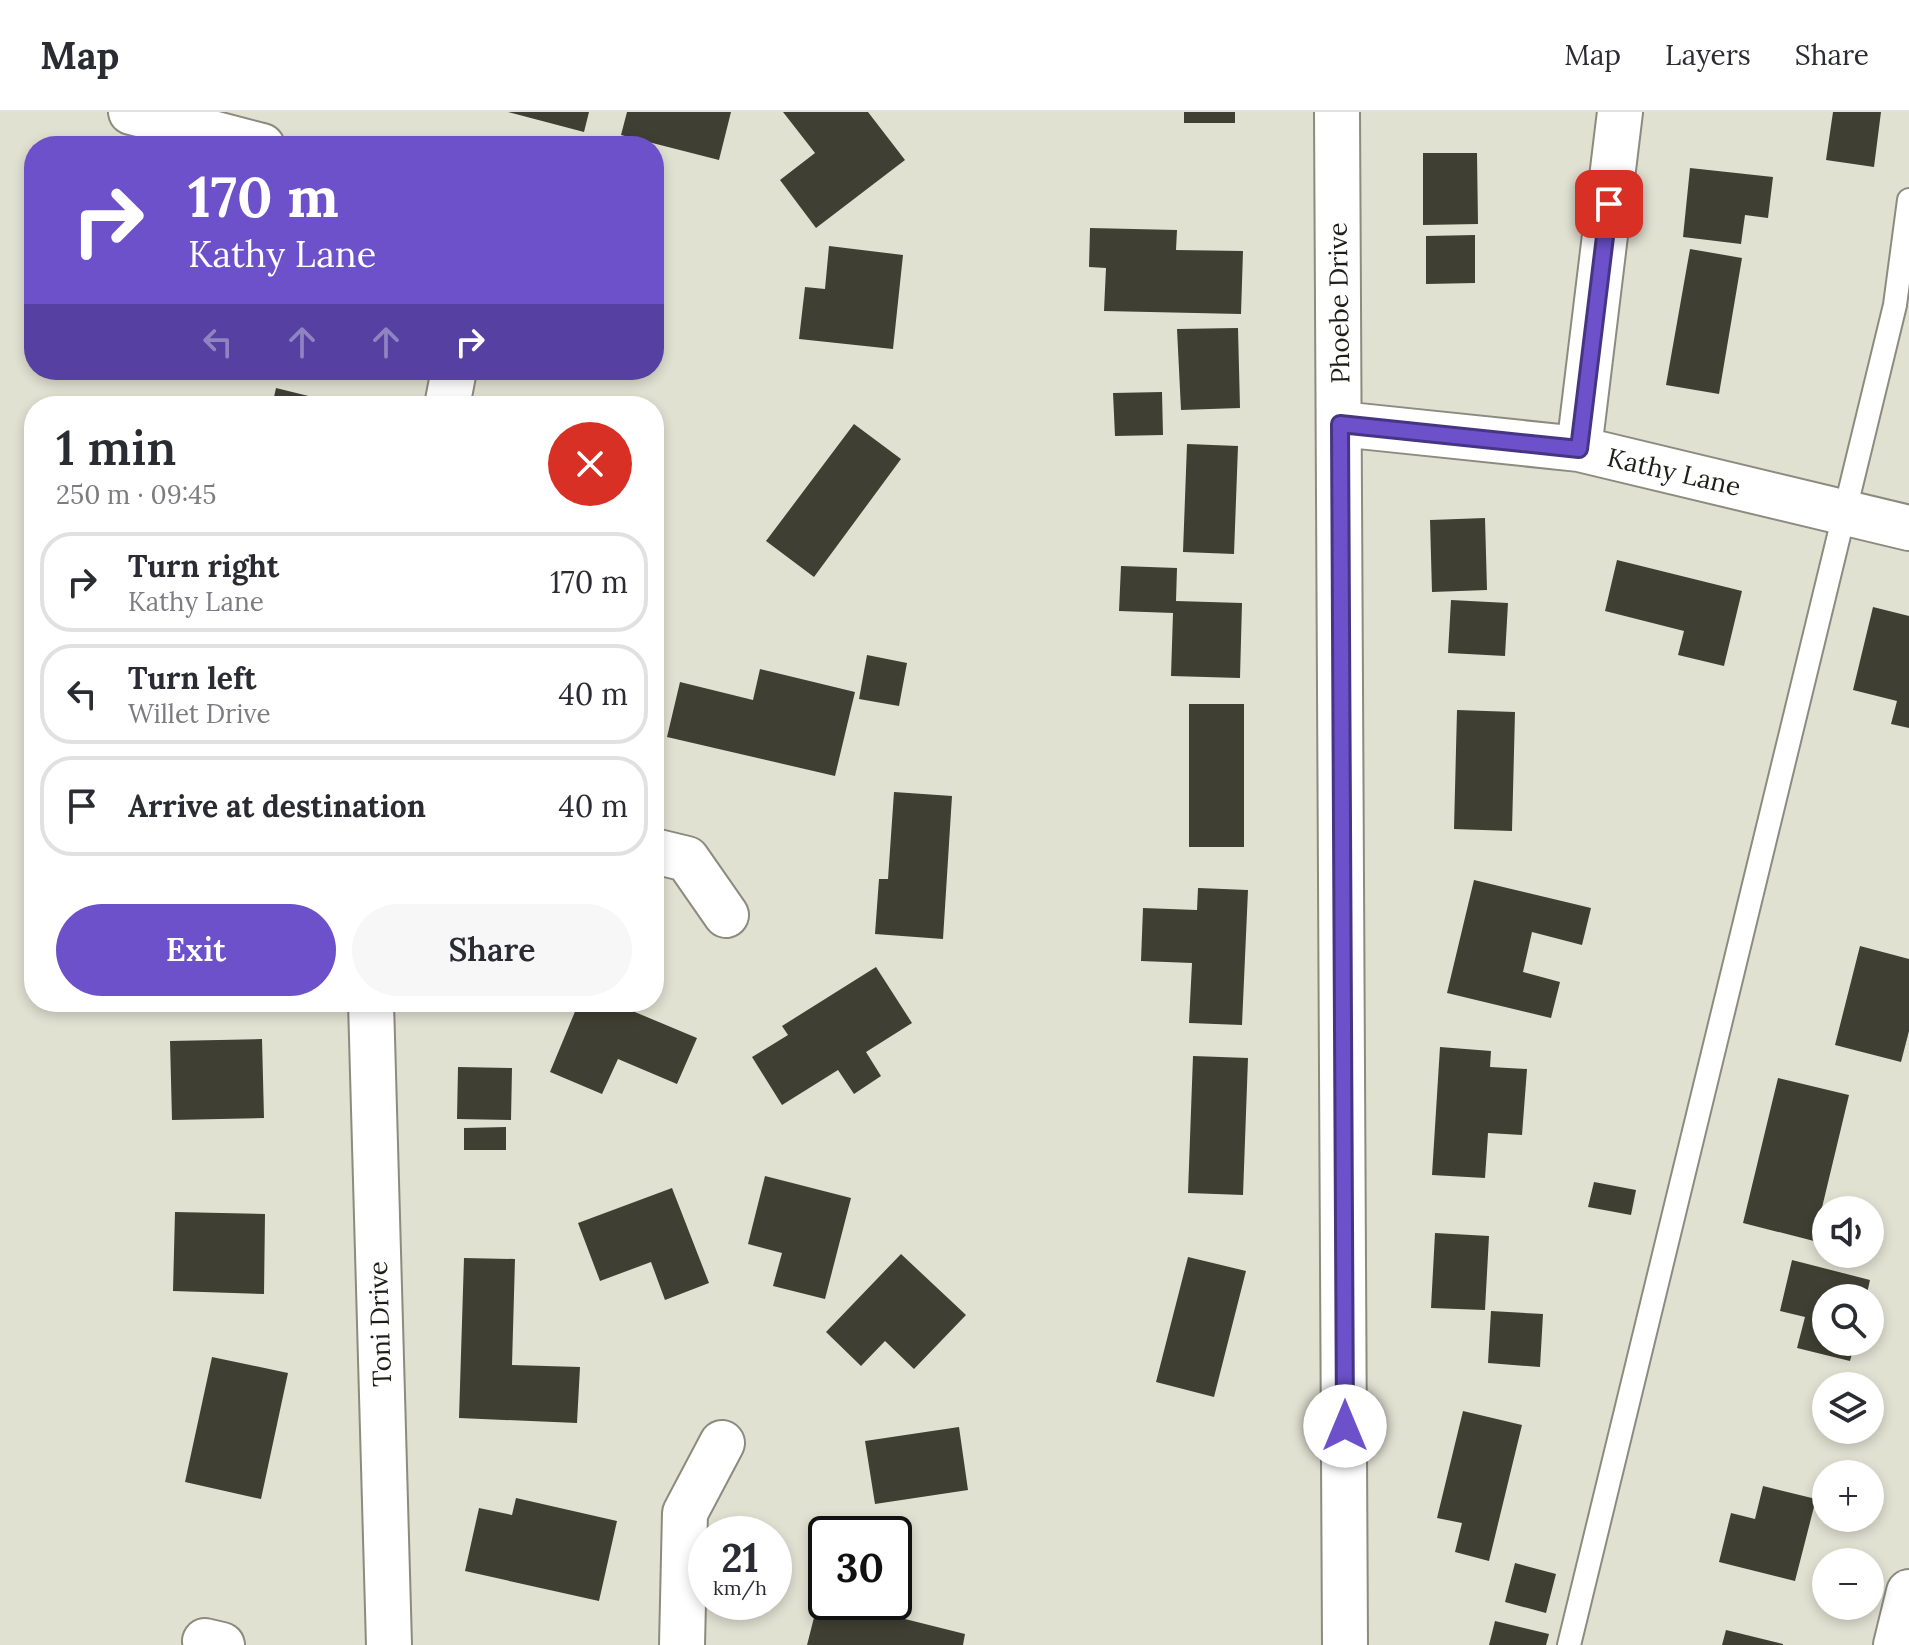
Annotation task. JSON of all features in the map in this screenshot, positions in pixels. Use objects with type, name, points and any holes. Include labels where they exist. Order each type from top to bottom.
[{"type":"street","points":[[131,112],[223,136]]},
{"type":"street","name":"Phoebe Drive","points":[[1337,112],[1345,1645]]},
{"type":"street","points":[[1579,449],[1620,112]]},
{"type":"street","name":"Kathy Lane","points":[[1340,424],[1579,449],[1909,528]]},
{"type":"street","points":[[664,853],[687,859],[726,915]]},
{"type":"street","name":"Toni Drive","points":[[371,1012],[389,1645]]},
{"type":"street","points":[[682,1645],[685,1513],[722,1443]]},
{"type":"street","points":[[1896,1645],[1909,1592]]},
{"type":"lane","points":[[1569,1645],[1895,305],[1909,200]]},
{"type":"building","points":[[508,112],[589,112],[584,132]]},
{"type":"building","points":[[627,112],[731,112],[719,160],[664,146],[664,136],[621,135]]},
{"type":"building","points":[[783,112],[868,112],[905,160],[816,228],[780,180],[815,153]]},
{"type":"building","points":[[1184,112],[1235,112],[1235,123],[1184,123]]},
{"type":"building","points":[[1833,112],[1881,112],[1874,167],[1826,160]]},
{"type":"building","points":[[1423,153],[1477,153],[1478,224],[1423,225]]},
{"type":"building","points":[[1690,168],[1773,177],[1768,218],[1745,215],[1741,244],[1683,237]]},
{"type":"building","points":[[1090,228],[1177,230],[1176,250],[1243,251],[1241,314],[1104,311],[1106,268],[1089,267]]},
{"type":"building","points":[[1475,235],[1475,283],[1426,284],[1426,236]]},
{"type":"building","points":[[829,246],[903,255],[893,349],[799,339],[805,287],[825,289]]},
{"type":"building","points":[[1690,249],[1742,258],[1719,394],[1666,385]]},
{"type":"building","points":[[1238,328],[1240,408],[1181,410],[1177,329]]},
{"type":"building","points":[[276,388],[308,396],[274,396]]},
{"type":"building","points":[[1162,392],[1163,435],[1115,436],[1113,393]]},
{"type":"building","points":[[854,424],[901,459],[814,577],[766,541]]},
{"type":"building","points":[[1187,444],[1238,446],[1234,554],[1183,552]]},
{"type":"building","points":[[1485,518],[1487,590],[1432,592],[1430,520]]},
{"type":"building","points":[[1617,560],[1742,591],[1724,666],[1678,655],[1684,631],[1605,611]]},
{"type":"building","points":[[1121,566],[1177,568],[1176,601],[1242,603],[1240,678],[1171,676],[1173,613],[1119,611]]},
{"type":"building","points":[[1451,600],[1508,603],[1505,656],[1448,653]]},
{"type":"building","points":[[1873,607],[1909,616],[1909,728],[1891,724],[1897,701],[1853,690]]},
{"type":"building","points":[[867,655],[907,663],[899,706],[859,699]]},
{"type":"building","points":[[760,669],[855,692],[835,776],[667,737],[680,682],[753,700]]},
{"type":"building","points":[[1189,704],[1244,704],[1244,847],[1189,847]]},
{"type":"building","points":[[1457,710],[1515,712],[1512,831],[1454,829]]},
{"type":"building","points":[[894,792],[952,796],[943,939],[875,934],[879,879],[888,879]]},
{"type":"building","points":[[1474,880],[1591,908],[1582,945],[1532,932],[1523,972],[1560,982],[1551,1018],[1447,993]]},
{"type":"building","points":[[1198,888],[1248,890],[1242,1025],[1189,1023],[1192,963],[1141,961],[1143,908],[1197,910]]},
{"type":"building","points":[[1860,946],[1909,959],[1909,1031],[1901,1062],[1835,1045]]},
{"type":"building","points":[[876,967],[912,1023],[866,1052],[881,1076],[854,1094],[838,1070],[782,1105],[752,1057],[788,1035],[782,1026]]},
{"type":"building","points":[[575,1012],[635,1012],[697,1038],[677,1084],[618,1059],[602,1094],[550,1072]]},
{"type":"building","points":[[262,1039],[264,1118],[172,1120],[170,1041]]},
{"type":"building","points":[[1440,1047],[1491,1051],[1490,1067],[1527,1069],[1522,1135],[1488,1133],[1485,1178],[1432,1175]]},
{"type":"building","points":[[1193,1056],[1248,1058],[1243,1195],[1188,1193]]},
{"type":"building","points":[[458,1067],[512,1068],[511,1120],[457,1119]]},
{"type":"building","points":[[1778,1078],[1849,1095],[1825,1196],[1812,1196],[1812,1240],[1743,1223]]},
{"type":"building","points":[[506,1127],[506,1150],[464,1150],[464,1128]]},
{"type":"building","points":[[765,1176],[851,1198],[825,1299],[773,1286],[782,1253],[748,1244]]},
{"type":"building","points":[[1594,1182],[1636,1190],[1631,1215],[1588,1207]]},
{"type":"building","points":[[672,1188],[709,1283],[665,1300],[651,1262],[600,1281],[578,1223]]},
{"type":"building","points":[[175,1212],[265,1214],[264,1294],[173,1291]]},
{"type":"building","points":[[1435,1233],[1489,1236],[1485,1310],[1431,1308]]},
{"type":"building","points":[[901,1254],[966,1315],[914,1369],[885,1341],[861,1366],[826,1332]]},
{"type":"building","points":[[1188,1257],[1246,1271],[1214,1397],[1156,1382]]},
{"type":"building","points":[[464,1258],[515,1259],[512,1365],[580,1367],[577,1423],[459,1418]]},
{"type":"building","points":[[1792,1260],[1812,1265],[1812,1268],[1870,1280],[1869,1284],[1812,1284],[1812,1352],[1797,1348],[1805,1317],[1780,1311]]},
{"type":"building","points":[[1491,1311],[1543,1314],[1540,1367],[1488,1363]]},
{"type":"building","points":[[1830,1356],[1851,1356],[1850,1361]]},
{"type":"building","points":[[212,1357],[288,1373],[261,1499],[185,1482]]},
{"type":"building","points":[[1463,1411],[1522,1425],[1489,1561],[1455,1552],[1462,1523],[1437,1518]]},
{"type":"building","points":[[959,1427],[968,1490],[875,1504],[865,1441]]},
{"type":"building","points":[[1763,1486],[1812,1498],[1812,1515],[1795,1581],[1719,1562],[1731,1513],[1755,1519]]},
{"type":"building","points":[[516,1498],[617,1521],[599,1601],[465,1571],[479,1508],[512,1515]]},
{"type":"building","points":[[1515,1563],[1556,1574],[1546,1613],[1505,1602]]},
{"type":"building","points":[[813,1620],[909,1620],[965,1634],[963,1645],[807,1645]]},
{"type":"building","points":[[1495,1621],[1549,1634],[1546,1645],[1489,1645]]},
{"type":"building","points":[[1726,1630],[1783,1644],[1783,1645],[1722,1645]]},
{"type":"route","points":[[1345,1426],[1340,424],[1579,449],[1609,204]]}]
